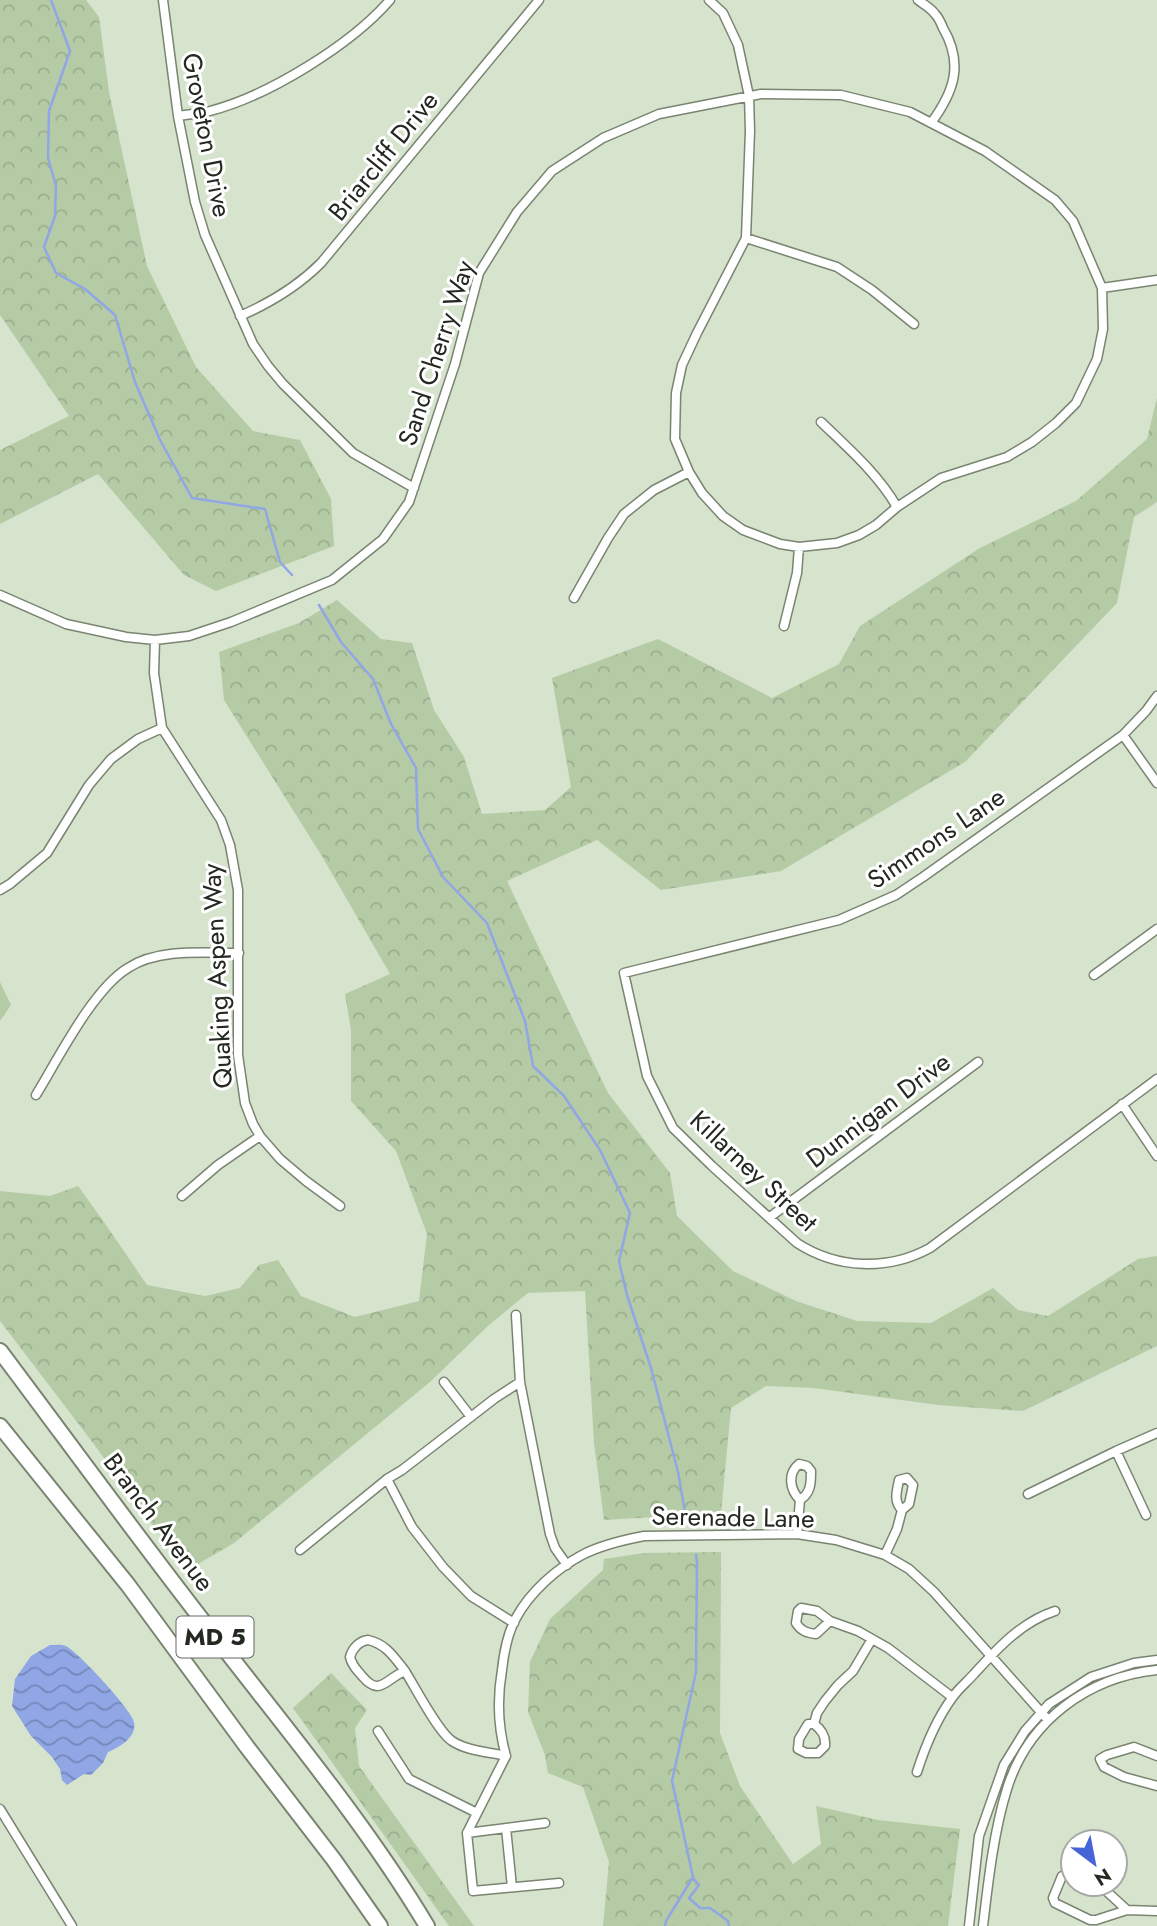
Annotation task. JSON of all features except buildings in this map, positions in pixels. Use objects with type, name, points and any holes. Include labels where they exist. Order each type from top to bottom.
[{"type":"highway","name":"Branch Avenue","points":[[0,1351],[151,1553],[283,1722],[369,1838],[427,1926]]},
{"type":"highway","name":"MD 5","points":[[0,1426],[128,1585],[334,1860],[380,1926]]},
{"type":"street","name":"Groveton Drive","points":[[163,0],[178,116],[195,202],[205,234],[259,355],[283,384],[353,453],[414,488]]},
{"type":"street","points":[[178,116],[209,111],[237,102],[301,70],[354,34],[390,0]]},
{"type":"street","name":"Briarcliff Drive","points":[[240,316],[261,307],[309,276],[334,250],[539,0]]},
{"type":"street","points":[[710,0],[723,13],[738,45],[749,96],[746,238],[682,365],[676,393],[675,439],[688,472],[702,493],[723,516],[743,530],[780,544],[799,547],[837,543],[876,525],[940,478],[1007,457],[1032,442],[1076,403],[1097,359],[1103,328],[1102,288],[1157,280]]},
{"type":"street","points":[[918,0],[935,14],[949,37],[955,59],[955,77],[945,105],[931,123]]},
{"type":"street","name":"Sand Cherry Way","points":[[0,595],[66,624],[125,637],[155,640],[188,636],[231,622],[332,580],[383,539],[409,502],[455,364],[479,273],[517,212],[552,171],[603,138],[659,114],[761,94],[841,95],[910,112],[985,151],[1055,200],[1073,221],[1102,288]]},
{"type":"street","points":[[746,238],[837,267],[872,290],[914,324]]},
{"type":"street","points":[[821,422],[865,465],[889,492],[897,507]]},
{"type":"street","points":[[574,598],[624,514],[654,490],[688,472]]},
{"type":"street","points":[[784,626],[797,573],[799,547]]},
{"type":"street","name":"Quaking Aspen Way","points":[[155,640],[154,673],[163,728],[221,820],[230,845],[237,890],[238,1055],[245,1103],[260,1136],[280,1158],[340,1206]]},
{"type":"street","name":"Simmons Lane","points":[[624,973],[839,920],[896,895],[1123,735],[1157,696]]},
{"type":"street","points":[[0,890],[47,853],[89,785],[111,759],[138,739],[163,728]]},
{"type":"street","points":[[1123,735],[1157,783]]},
{"type":"street","points":[[1094,975],[1157,929]]},
{"type":"street","points":[[36,1095],[90,1007],[112,980],[129,967],[171,954],[239,953]]},
{"type":"street","name":"Killarney Street","points":[[624,973],[647,1076],[673,1128],[797,1243],[813,1253],[851,1263],[888,1263],[910,1258],[930,1248],[1157,1079]]},
{"type":"street","name":"Dunnigan Drive","points":[[770,1217],[978,1062]]},
{"type":"street","points":[[1122,1104],[1157,1156]]},
{"type":"street","points":[[182,1196],[218,1165],[260,1136]]},
{"type":"street","points":[[516,1315],[520,1382],[550,1534],[555,1548],[567,1565]]},
{"type":"street","points":[[444,1382],[471,1417]]},
{"type":"street","points":[[300,1550],[387,1479],[402,1471],[520,1382]]},
{"type":"street","points":[[1028,1494],[1157,1433]]},
{"type":"street","points":[[1116,1451],[1146,1515]]},
{"type":"street","points":[[387,1479],[412,1527],[443,1567],[471,1596],[514,1623]]},
{"type":"street","points":[[797,1534],[800,1500]]},
{"type":"street","points":[[885,1555],[898,1529],[902,1510]]},
{"type":"street","name":"Serenade Lane","points":[[506,1756],[500,1732],[500,1680],[508,1637],[523,1607],[537,1591],[583,1554],[644,1536],[797,1534],[836,1540],[885,1555],[909,1569],[934,1592],[1048,1720]]},
{"type":"street","points":[[916,1772],[923,1751],[952,1697],[990,1656],[1030,1622],[1055,1611]]},
{"type":"street","points":[[830,1621],[858,1631],[888,1648],[952,1697]]},
{"type":"street","points":[[814,1724],[825,1701],[853,1671],[872,1639]]},
{"type":"street","points":[[405,1671],[374,1687],[355,1668],[350,1660],[351,1654],[362,1641],[373,1641],[387,1649],[405,1671],[443,1732],[453,1742],[506,1756],[467,1833],[473,1891],[559,1883]]},
{"type":"street","points":[[969,1926],[979,1836],[996,1783],[1012,1750],[1041,1712],[1064,1693],[1091,1677],[1124,1666],[1157,1660]]},
{"type":"street","points":[[984,1926],[1001,1809],[1024,1751],[1048,1720],[1076,1697],[1093,1687],[1124,1676],[1157,1670]]},
{"type":"street","points":[[377,1731],[409,1779],[477,1814]]},
{"type":"street","points":[[1157,1756],[1134,1747],[1100,1759],[1104,1767],[1124,1777],[1157,1786]]},
{"type":"street","points":[[0,1809],[72,1926]]},
{"type":"street","points":[[467,1833],[545,1823]]},
{"type":"street","points":[[506,1828],[512,1888]]},
{"type":"street","points":[[1059,1883],[1053,1898],[1055,1903],[1090,1920],[1127,1910],[1157,1911]]},
{"type":"street","points":[[1114,1898],[1127,1910]]},
{"type":"green space","points":[[0,0],[86,0],[99,17],[109,92],[147,266],[196,367],[253,431],[300,440],[331,499],[334,546],[216,591],[184,575],[98,474],[0,524],[0,450],[69,416],[0,315]]},
{"type":"green space","points":[[1157,398],[1157,502],[1134,517],[1117,603],[965,762],[781,871],[661,890],[597,840],[507,881],[608,1093],[670,1173],[677,1216],[733,1271],[796,1301],[857,1321],[931,1323],[993,1288],[1018,1310],[1048,1316],[1138,1259],[1157,1256],[1157,1346],[1023,1411],[938,1405],[814,1388],[766,1386],[731,1408],[721,1513],[604,1520],[594,1443],[585,1291],[528,1293],[490,1324],[430,1382],[234,1543],[186,1571],[0,1321],[0,1191],[50,1196],[78,1186],[147,1285],[205,1296],[240,1288],[259,1265],[278,1260],[301,1296],[355,1317],[419,1301],[427,1234],[396,1151],[351,1101],[351,1030],[345,994],[390,974],[323,858],[224,700],[219,652],[299,623],[337,600],[381,639],[412,643],[434,710],[464,757],[482,814],[545,810],[571,787],[552,678],[658,639],[772,698],[839,664],[860,626],[980,548],[1076,501],[1147,439]]},
{"type":"green space","points":[[0,982],[11,1005],[0,1021]]},
{"type":"green space","points":[[721,1552],[720,1733],[740,1786],[793,1864],[821,1844],[816,1806],[878,1820],[960,1829],[948,1926],[603,1926],[609,1862],[583,1787],[548,1773],[545,1755],[528,1712],[530,1662],[550,1619],[603,1570],[604,1559],[644,1553]]},
{"type":"green space","points":[[331,1673],[367,1710],[355,1728],[359,1766],[474,1926],[449,1926],[293,1708]]},
{"type":"water","points":[[50,1645],[66,1646],[72,1650],[103,1681],[134,1722],[130,1737],[108,1752],[103,1763],[91,1775],[84,1774],[67,1785],[52,1757],[31,1736],[12,1706],[15,1679],[31,1656]]},
{"type":"waterway","points":[[51,0],[70,51],[49,111],[48,158],[56,186],[55,216],[44,247],[56,273],[85,289],[115,315],[135,382],[160,440],[192,498],[265,509],[280,562],[292,575]]},
{"type":"waterway","points":[[319,605],[341,642],[373,679],[391,724],[416,768],[418,829],[443,877],[487,923],[525,1021],[533,1066],[564,1096],[600,1150],[630,1213],[619,1261],[651,1368],[678,1472],[686,1518]]},
{"type":"waterway","points":[[665,1926],[693,1877],[672,1781],[696,1672],[696,1555]]},
{"type":"waterway","points":[[693,1878],[699,1885],[689,1898],[700,1908],[710,1908],[728,1921],[729,1926]]}]
